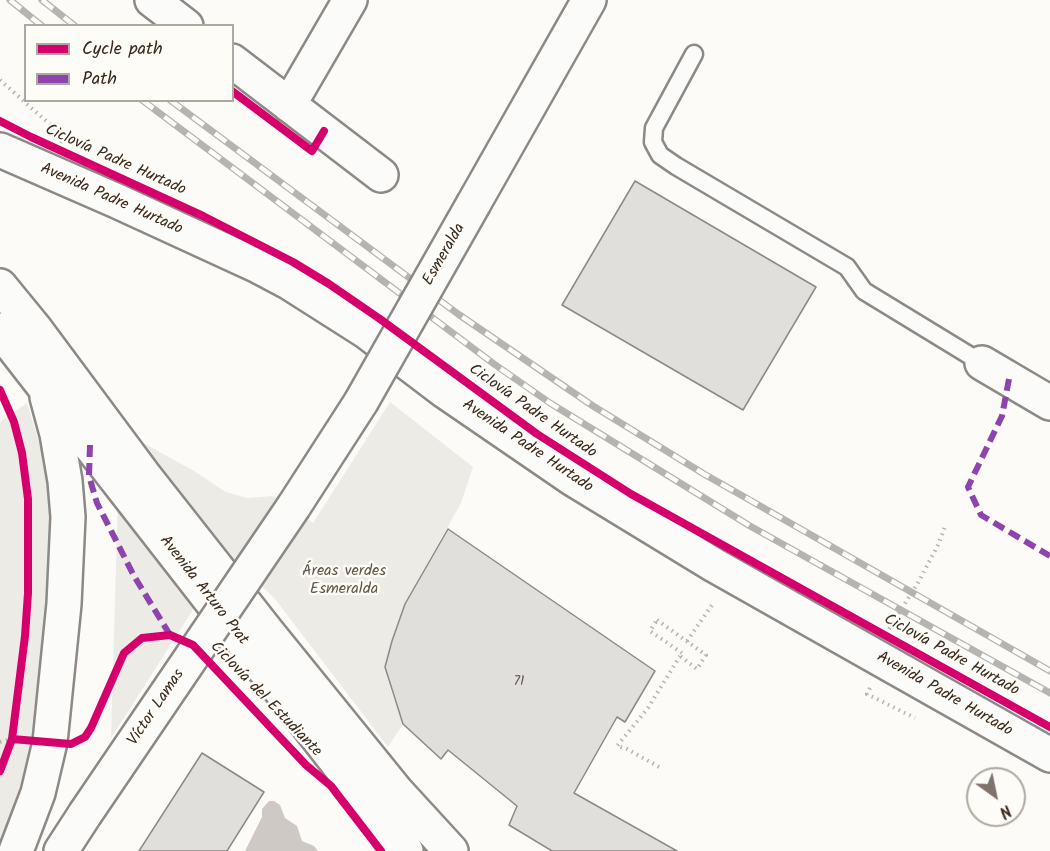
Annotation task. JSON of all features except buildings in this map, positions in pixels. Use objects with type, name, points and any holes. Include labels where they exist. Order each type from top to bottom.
[{"type":"main road","points":[[152,0],[183,24]]},
{"type":"main road","points":[[289,105],[350,0]]},
{"type":"main road","name":"Esmeralda","points":[[294,506],[361,402],[589,0]]},
{"type":"main road","points":[[234,63],[381,175]]},
{"type":"main road","name":"Avenida Padre Hurtado","points":[[0,150],[117,201],[290,283],[367,332],[446,392],[573,479],[705,560],[1050,755]]},
{"type":"main road","name":"Avenida Arturo Prat","points":[[0,286],[146,478],[268,633],[396,791],[451,851]]},
{"type":"main road","name":"Avenida Arturo Prat","points":[[0,330],[406,851]]},
{"type":"main road","points":[[982,363],[1050,403]]},
{"type":"main road","points":[[16,851],[38,793],[50,742],[64,603],[68,517],[62,457],[43,384]]},
{"type":"main road","name":"Víctor Lamas","points":[[61,851],[294,506]]},
{"type":"lane","points":[[694,54],[654,128],[653,142],[660,154],[676,166],[847,267],[864,291],[982,363]]},
{"type":"path","points":[[0,80],[24,101]]},
{"type":"path","points":[[25,102],[63,136],[58,148]]},
{"type":"path","points":[[889,636],[938,545],[946,524]]},
{"type":"path","points":[[687,641],[712,605]]},
{"type":"path","points":[[659,767],[617,746],[648,708],[680,656],[682,653],[650,631],[657,620],[706,655],[697,669],[680,656]]},
{"type":"path","points":[[8,750],[13,728]]},
{"type":"path","points":[[0,742],[12,739],[50,742]]},
{"type":"green space","name":"Áreas verdes Esmeralda","points":[[390,402],[473,467],[461,503],[405,604],[392,641],[385,667],[403,724],[388,747],[275,599],[153,482],[104,421],[194,471],[226,492],[247,498],[274,496],[313,523]]},
{"type":"green space","points":[[27,403],[46,465],[54,520],[42,721],[17,806],[0,843],[0,422]]},
{"type":"green space","points":[[118,497],[198,602],[111,738]]},
{"type":"shaded area","points":[[269,801],[280,805],[285,818],[297,826],[302,841],[314,846],[318,851],[245,851],[262,817],[262,809]]},
{"type":"railway","points":[[10,0],[40,24]]},
{"type":"railway","points":[[42,0],[72,24]]},
{"type":"railway","points":[[145,102],[494,364],[550,403],[750,526],[1050,693]]},
{"type":"railway","points":[[173,102],[458,314],[593,406],[704,474],[1050,671]]},
{"type":"marked path","points":[[1009,379],[1002,416],[968,487],[981,515],[1050,556]]},
{"type":"marked path","points":[[90,445],[89,476],[97,503],[134,576],[170,635]]},
{"type":"cycle path","points":[[234,92],[312,151],[324,131]]},
{"type":"cycle path","name":"Ciclovía Padre Hurtado","points":[[0,121],[203,216],[293,262],[380,319],[537,434],[631,494],[1050,727]]},
{"type":"cycle path","points":[[0,390],[14,422],[22,453],[28,499],[28,593],[25,636],[12,739],[0,771]]},
{"type":"cycle path","name":"Ciclovía del Estudiante","points":[[12,739],[71,744],[85,737],[124,653],[142,638],[170,635],[193,645],[306,765],[331,786],[381,851]]}]
